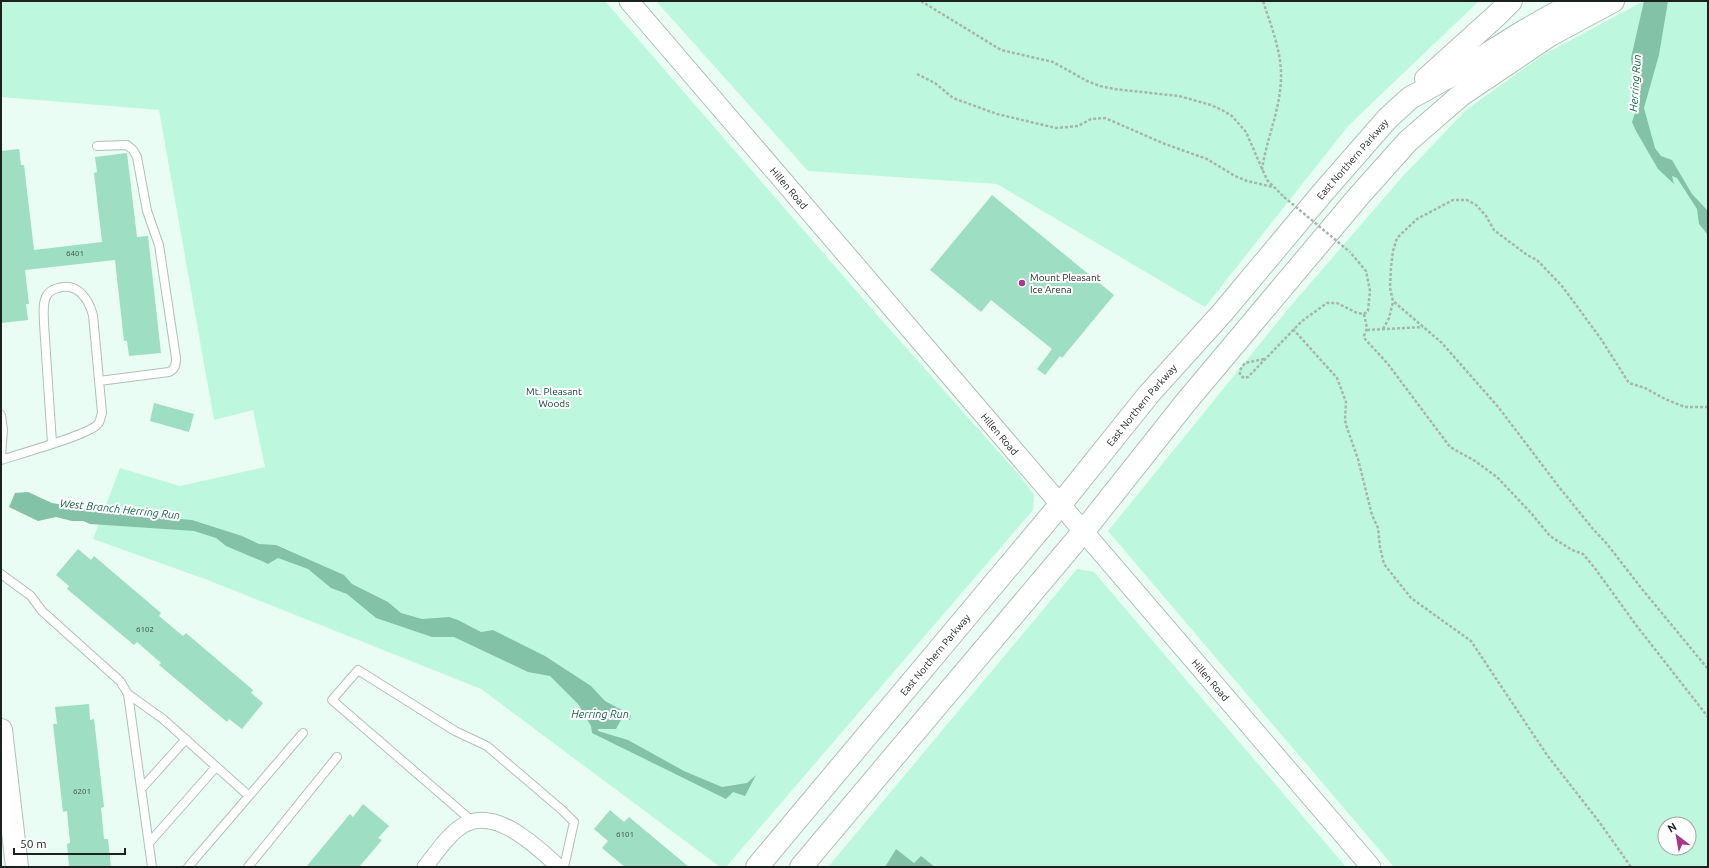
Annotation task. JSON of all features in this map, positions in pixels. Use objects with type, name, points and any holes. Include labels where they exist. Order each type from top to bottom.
[{"type":"main road","points":[[1410,98],[1428,77],[1476,35],[1510,1]]},
{"type":"main road","name":"East Northern Parkway","points":[[801,867],[1083,532],[1191,396],[1358,197],[1408,141],[1461,95],[1550,26],[1577,1]]},
{"type":"main road","name":"East Northern Parkway","points":[[757,867],[1060,505],[1149,394],[1260,269],[1371,136],[1410,98],[1468,66],[1550,26],[1613,1]]},
{"type":"main road","points":[[1,730],[17,867]]},
{"type":"street","name":"Hillen Road","points":[[629,1],[1372,867]]},
{"type":"street","points":[[425,867],[449,837],[462,826],[477,821],[493,821],[508,828],[551,863]]},
{"type":"lane","points":[[97,146],[127,145],[133,150],[137,157],[147,211],[159,245],[176,358],[176,364],[173,370],[169,372],[99,381]]},
{"type":"lane","points":[[1,460],[89,431],[99,424],[102,413],[93,315],[90,304],[85,297],[73,287],[64,286],[55,289],[47,295],[44,314],[52,443]]},
{"type":"lane","points":[[1,415],[3,430],[1,456]]},
{"type":"lane","points":[[1,574],[31,596],[42,611],[120,681],[128,694],[163,719],[249,796]]},
{"type":"lane","points":[[477,821],[332,700],[358,670],[455,731],[487,746],[562,810],[574,822],[564,867]]},
{"type":"lane","points":[[128,694],[152,867]]},
{"type":"lane","points":[[188,867],[303,733]]},
{"type":"lane","points":[[142,788],[186,739]]},
{"type":"lane","points":[[248,867],[337,757]]},
{"type":"lane","points":[[149,843],[216,767]]},
{"type":"path","points":[[921,1],[1001,50],[1053,62],[1087,81],[1114,89],[1163,93],[1212,105],[1232,116],[1249,138],[1262,171],[1273,187],[1350,252],[1366,271],[1369,281],[1370,291],[1368,312],[1364,314],[1357,313],[1337,303],[1327,303],[1307,317],[1293,330],[1248,377],[1244,378],[1240,375],[1240,370],[1245,363],[1264,359]]},
{"type":"path","points":[[1262,171],[1276,111],[1281,80],[1280,61],[1276,43],[1263,1]]},
{"type":"path","points":[[917,74],[936,83],[953,98],[997,114],[1056,128],[1078,126],[1090,119],[1105,118],[1165,144],[1207,159],[1235,176],[1247,181],[1273,187]]},
{"type":"path","points":[[1383,329],[1389,318],[1393,301],[1390,288],[1392,259],[1395,245],[1401,233],[1417,219],[1432,209],[1452,200],[1467,200],[1476,205],[1483,212],[1494,230],[1499,235],[1537,260],[1562,286],[1597,332],[1630,383],[1645,388],[1665,399],[1686,407],[1708,407]]},
{"type":"path","points":[[1393,301],[1442,343],[1499,408],[1559,487],[1593,529],[1608,544],[1642,589],[1708,670]]},
{"type":"path","points":[[1364,314],[1367,330],[1364,336],[1365,339],[1388,364],[1450,447],[1475,461],[1497,477],[1531,512],[1550,536],[1572,550],[1583,554],[1668,667],[1708,717]]},
{"type":"path","points":[[1367,330],[1423,327]]},
{"type":"path","points":[[1293,330],[1338,378],[1341,384],[1346,402],[1345,420],[1358,459],[1372,515],[1378,528],[1380,548],[1384,564],[1411,598],[1471,641],[1547,755],[1600,823],[1631,867]]},
{"type":"green space","name":"Mt. Pleasant Woods","points":[[1,1],[605,1],[877,315],[1020,476],[1034,495],[1033,510],[726,867],[720,867],[481,689],[205,579],[93,539],[120,468],[180,486],[265,467],[253,410],[214,420],[159,110],[1,97]]},
{"type":"green space","points":[[656,1],[1479,1],[1349,125],[1205,307],[997,184],[808,171]]},
{"type":"green space","points":[[1644,1],[1708,1],[1708,867],[1394,867],[1108,531],[1288,309],[1403,176],[1466,110],[1543,55]]},
{"type":"green space","points":[[1077,569],[1094,572],[1346,867],[828,867]]},
{"type":"water","name":"Herring Run","points":[[1644,1],[1668,1],[1659,55],[1644,108],[1655,148],[1661,156],[1672,160],[1692,194],[1708,211],[1708,235],[1699,224],[1697,209],[1677,178],[1672,176],[1674,184],[1658,169],[1632,122],[1637,107],[1631,58]]},
{"type":"water","name":"Herring Run","points":[[28,492],[52,503],[111,513],[192,520],[242,536],[259,544],[276,545],[344,575],[352,584],[388,602],[401,613],[422,619],[449,617],[481,632],[493,630],[545,656],[591,686],[605,701],[631,715],[630,720],[621,720],[616,729],[598,729],[598,731],[628,740],[684,771],[722,787],[747,783],[756,775],[745,796],[733,792],[726,799],[592,733],[591,726],[578,704],[550,676],[528,672],[454,637],[432,637],[376,618],[347,594],[331,588],[308,569],[278,558],[268,564],[226,546],[216,538],[194,531],[90,524],[83,521],[72,521],[56,517],[38,521],[9,507],[15,493]]},
{"type":"water","points":[[896,849],[914,863],[921,856],[935,867],[885,867]]},
{"type":"building","points":[[19,149],[21,165],[24,165],[34,250],[102,242],[94,173],[97,172],[95,157],[127,153],[137,237],[148,236],[161,353],[129,356],[127,341],[124,341],[115,260],[25,270],[29,304],[26,304],[28,320],[1,323],[1,151]]},
{"type":"building","name":"Mount Pleasant Ice Arena","points":[[992,195],[1114,295],[1062,358],[1060,356],[1045,375],[1037,369],[1052,349],[991,300],[981,312],[930,270]]},
{"type":"building","points":[[154,403],[194,414],[189,432],[150,421]]},
{"type":"building","points":[[78,549],[91,560],[94,556],[161,613],[159,616],[183,636],[186,633],[253,690],[251,693],[263,703],[242,729],[229,719],[227,722],[159,665],[161,663],[137,642],[134,645],[67,589],[69,586],[56,575]]},
{"type":"building","points":[[89,704],[90,720],[94,719],[104,807],[101,808],[104,839],[108,839],[111,867],[69,867],[67,844],[70,843],[67,811],[63,812],[53,724],[57,724],[55,707]]},
{"type":"building","points":[[363,804],[389,826],[378,838],[382,840],[359,867],[306,867],[350,814],[353,817]]},
{"type":"building","points":[[610,810],[624,822],[629,817],[689,867],[625,867],[602,848],[608,841],[594,829]]},
{"type":"place","name":"Mount Pleasant Ice Arena","points":[[1022,283]]},
{"type":"water label","name":"West Branch Herring Run","points":[[120,509]]}]
